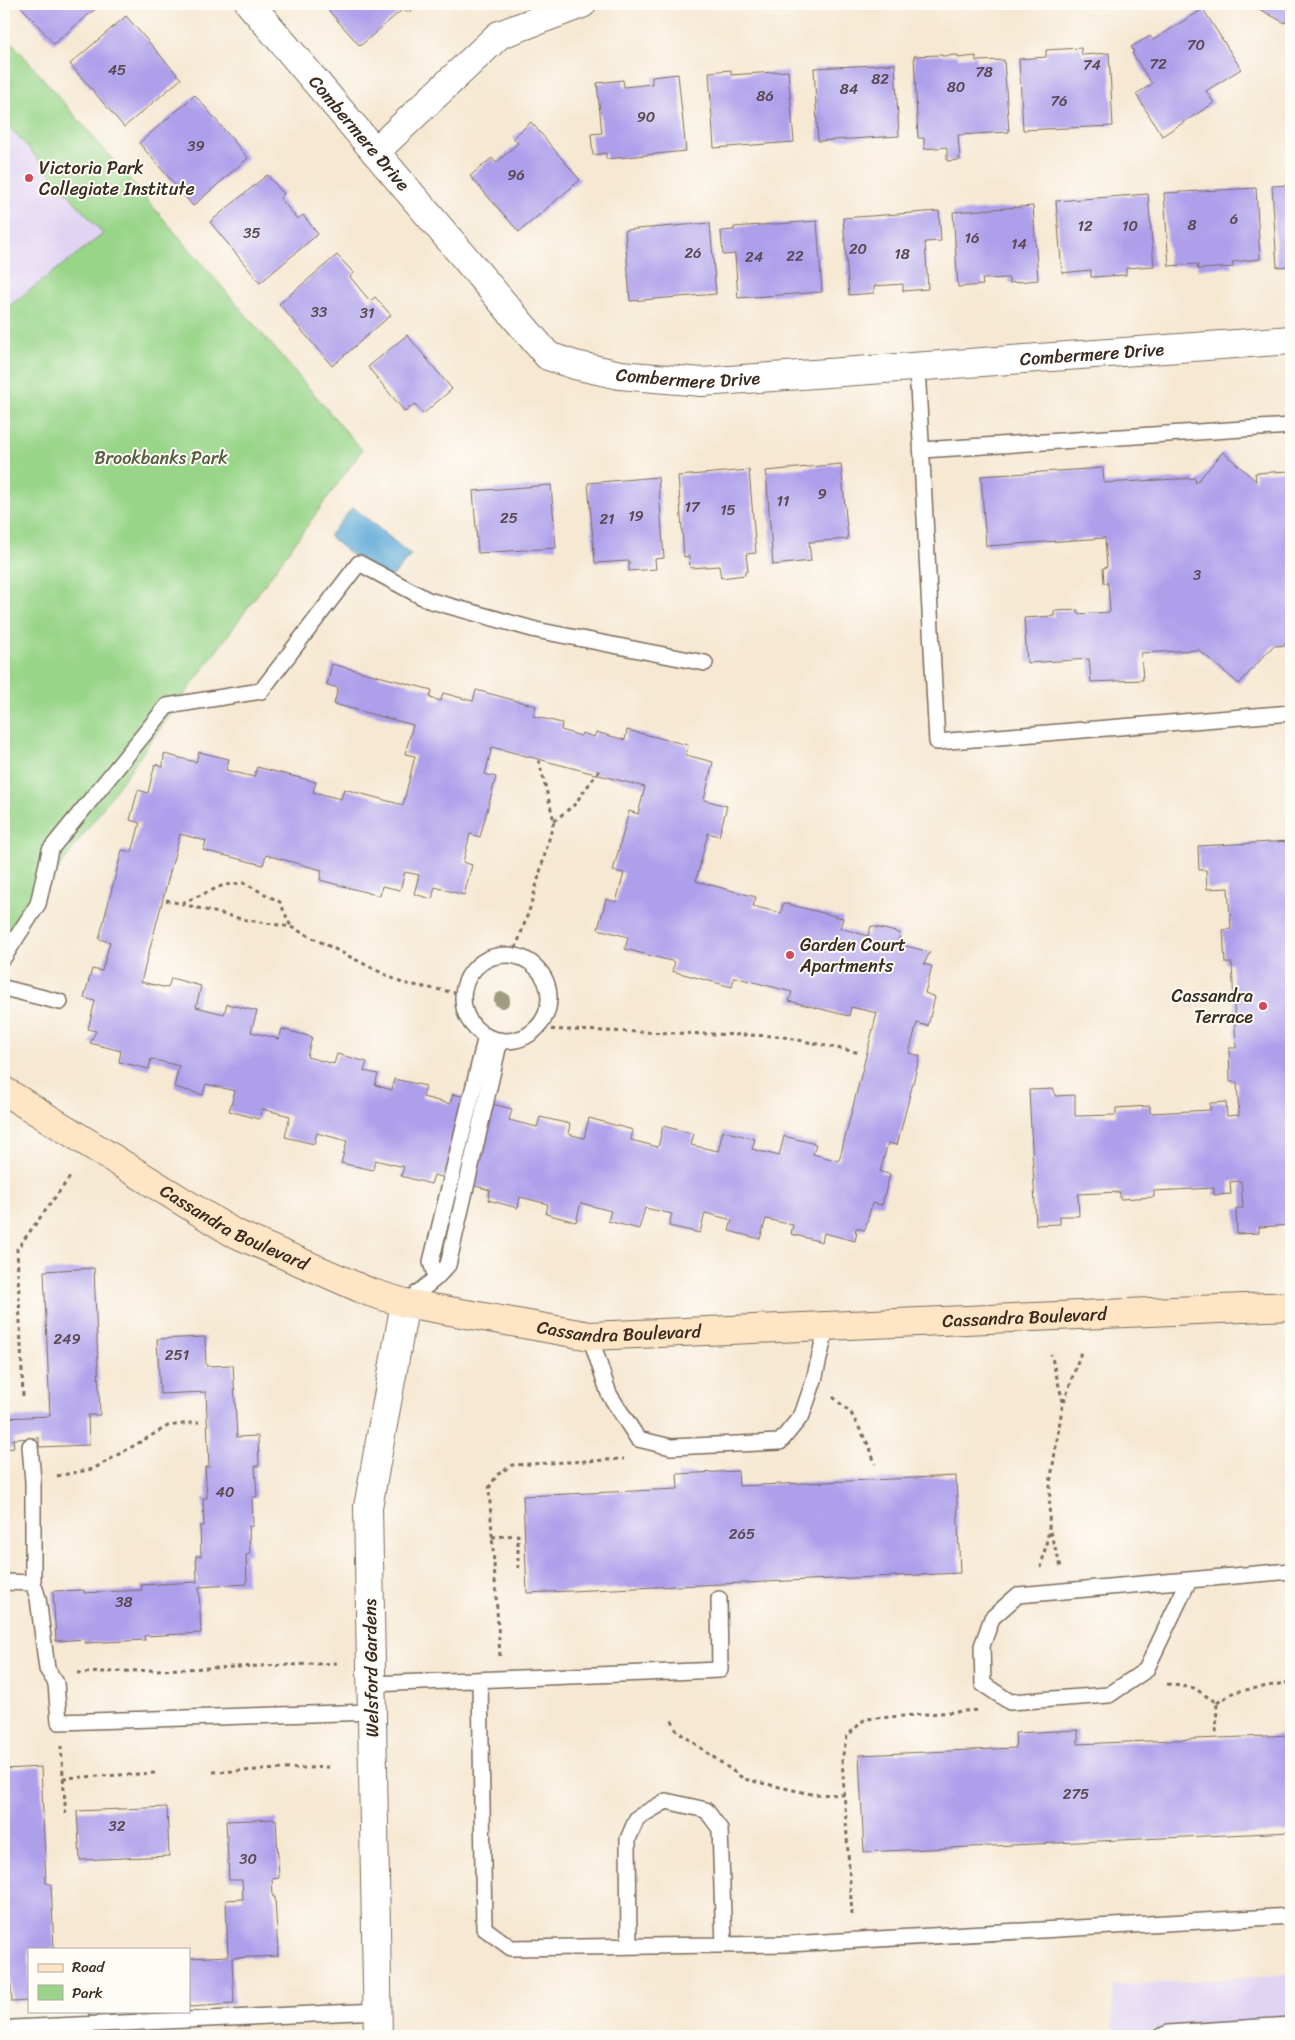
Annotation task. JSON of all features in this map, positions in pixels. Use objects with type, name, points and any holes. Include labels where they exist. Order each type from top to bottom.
[{"type":"street","name":"Combermere Drive","points":[[250,4],[548,356],[575,365],[620,375],[702,382],[1291,340]]},
{"type":"street","points":[[374,152],[500,35],[582,4]]},
{"type":"street","name":"Cassandra Boulevard","points":[[4,1092],[232,1232],[369,1292],[405,1303],[590,1336],[1291,1306]]},
{"type":"street","name":"Welsford Gardens","points":[[378,2024],[368,1507],[405,1303]]},
{"type":"lane","points":[[917,367],[937,742],[1291,713]]},
{"type":"lane","points":[[922,450],[1291,426]]},
{"type":"lane","points":[[4,957],[38,904],[50,850],[168,706],[261,691],[360,563],[428,600],[536,630],[705,663]]},
{"type":"lane","points":[[499,956],[513,956],[526,960],[537,968],[545,979],[548,992],[548,1006],[544,1019],[535,1030],[512,1040],[493,1038],[476,1028],[468,1018],[463,994],[467,980],[474,969],[486,960],[499,956]]},
{"type":"lane","points":[[4,988],[60,1002]]},
{"type":"lane","points":[[405,1303],[436,1278],[431,1262],[493,1038]]},
{"type":"lane","points":[[590,1336],[609,1394],[638,1439],[671,1447],[780,1442],[802,1414],[814,1380],[827,1325]]},
{"type":"lane","points":[[30,1446],[33,1481],[33,1583],[38,1598],[47,1669],[56,1683],[59,1722],[372,1712]]},
{"type":"lane","points":[[1189,1580],[1146,1670],[1109,1695],[1010,1702],[983,1684],[982,1646],[992,1618],[1018,1595],[1291,1571]]},
{"type":"lane","points":[[4,1582],[33,1583]]},
{"type":"lane","points":[[371,1673],[480,1680],[720,1670],[719,1599]]},
{"type":"lane","points":[[480,1680],[484,1928],[511,1948],[788,1944],[1291,1916]]},
{"type":"lane","points":[[629,1946],[628,1839],[637,1818],[666,1801],[706,1810],[720,1830],[724,1945]]},
{"type":"lane","points":[[14,2028],[378,2024]]},
{"type":"lane","points":[[1162,2036],[1168,2033],[1291,2025]]},
{"type":"path","points":[[513,956],[531,905],[554,821],[538,756]]},
{"type":"path","points":[[554,821],[574,805],[601,768]]},
{"type":"path","points":[[181,904],[224,885],[244,884],[280,902],[291,927]]},
{"type":"path","points":[[166,900],[242,919],[291,927],[402,983],[463,994]]},
{"type":"path","points":[[535,1030],[779,1036],[861,1053]]},
{"type":"path","points":[[22,1396],[17,1249],[70,1177]]},
{"type":"path","points":[[1036,1594],[1049,1530],[1050,1484],[1063,1402],[1080,1352]]},
{"type":"path","points":[[1051,1354],[1063,1402]]},
{"type":"path","points":[[814,1380],[851,1413],[870,1448],[875,1464]]},
{"type":"path","points":[[33,1481],[93,1469],[168,1426],[199,1422]]},
{"type":"path","points":[[502,1679],[489,1488],[497,1475],[512,1465],[659,1457],[671,1447]]},
{"type":"path","points":[[1049,1530],[1069,1591]]},
{"type":"path","points":[[492,1537],[518,1535],[518,1568]]},
{"type":"path","points":[[47,1669],[70,1673],[371,1673]]},
{"type":"path","points":[[1132,1679],[1194,1688],[1217,1703]]},
{"type":"path","points":[[1217,1703],[1234,1692],[1291,1682]]},
{"type":"path","points":[[853,1941],[842,1760],[847,1736],[865,1719],[991,1710],[1010,1702]]},
{"type":"path","points":[[1216,1734],[1217,1703]]},
{"type":"path","points":[[672,1720],[677,1731],[744,1779],[810,1794],[845,1795]]},
{"type":"path","points":[[59,1722],[66,1818]]},
{"type":"path","points":[[213,1772],[330,1767]]},
{"type":"path","points":[[63,1778],[157,1773]]},
{"type":"shaded area","name":"Victoria Park Collegiate Institute","points":[[4,121],[103,234],[4,310]]},
{"type":"shaded area","points":[[1291,1974],[1291,2036],[1113,2036],[1113,1986]]},
{"type":"green space","name":"Brookbanks Park","points":[[4,33],[362,450],[4,944],[4,310],[103,234],[4,120]]},
{"type":"water","points":[[353,507],[411,555],[386,584],[329,536]]},
{"type":"building","points":[[19,4],[101,4],[54,44]]},
{"type":"building","points":[[323,4],[418,4],[408,13],[404,8],[360,46]]},
{"type":"building","points":[[1250,4],[1291,4],[1291,11],[1285,23]]},
{"type":"building","points":[[1203,9],[1241,69],[1206,91],[1214,103],[1162,136],[1136,94],[1152,84],[1132,53],[1134,52],[1131,47],[1150,36],[1153,40]]},
{"type":"building","points":[[126,16],[181,79],[124,127],[70,64]]},
{"type":"building","points":[[1081,48],[1082,55],[1109,53],[1113,126],[1023,130],[1019,59],[1046,57],[1046,50]]},
{"type":"building","points":[[958,55],[958,58],[976,56],[976,61],[1004,60],[1009,132],[958,135],[960,160],[947,161],[947,147],[924,149],[924,138],[918,138],[914,56]]},
{"type":"building","points":[[895,64],[899,136],[818,141],[814,68]]},
{"type":"building","points":[[731,70],[731,75],[788,71],[794,142],[714,148],[709,72]]},
{"type":"building","points":[[678,74],[686,151],[606,159],[606,153],[593,155],[591,134],[602,133],[597,83],[623,80],[624,87],[652,84],[652,77]]},
{"type":"building","points":[[195,95],[248,158],[193,206],[139,143]]},
{"type":"building","points":[[531,122],[580,180],[519,232],[470,176],[492,158],[496,163],[518,143],[513,138]]},
{"type":"building","points":[[267,175],[284,194],[280,198],[297,219],[303,215],[318,234],[260,283],[210,222]]},
{"type":"building","points":[[1291,185],[1291,266],[1277,267],[1272,186]]},
{"type":"building","points":[[1256,188],[1260,259],[1232,262],[1233,267],[1198,269],[1197,264],[1169,266],[1164,193]]},
{"type":"building","points":[[1148,194],[1154,266],[1126,268],[1126,275],[1091,277],[1091,270],[1062,273],[1056,201]]},
{"type":"building","points":[[1033,206],[1038,280],[1009,283],[1009,278],[982,279],[983,285],[958,287],[953,212]]},
{"type":"building","points":[[939,211],[941,241],[925,242],[928,289],[903,291],[903,284],[874,286],[874,293],[849,295],[843,218]]},
{"type":"building","points":[[817,221],[822,292],[738,298],[735,254],[723,255],[721,231],[734,230],[734,227]]},
{"type":"building","points":[[710,223],[716,294],[630,301],[625,230]]},
{"type":"building","points":[[337,255],[354,273],[350,277],[370,301],[375,297],[391,315],[332,366],[279,304]]},
{"type":"building","points":[[407,335],[452,389],[423,414],[415,404],[405,412],[368,367]]},
{"type":"building","points":[[1223,452],[1256,481],[1255,473],[1291,471],[1291,645],[1273,646],[1239,684],[1199,650],[1141,653],[1143,680],[1091,682],[1089,659],[1027,663],[1024,618],[1054,616],[1054,611],[1078,610],[1078,614],[1110,612],[1108,583],[1104,583],[1103,568],[1107,567],[1105,538],[986,546],[981,476],[1103,468],[1104,483],[1195,478],[1196,483]]},
{"type":"building","points":[[841,464],[848,539],[809,542],[811,561],[773,565],[766,471]]},
{"type":"building","points":[[749,470],[756,553],[746,554],[748,571],[745,571],[745,575],[721,578],[719,566],[690,568],[689,556],[684,557],[678,476]]},
{"type":"building","points":[[658,477],[664,558],[655,559],[656,569],[629,571],[629,561],[595,563],[588,483]]},
{"type":"building","points":[[551,485],[556,548],[478,553],[473,491]]},
{"type":"building","name":"Garden Court Apartments","points":[[332,664],[432,690],[430,698],[441,701],[443,693],[473,701],[476,690],[536,706],[533,716],[562,723],[561,730],[581,736],[582,733],[594,737],[596,732],[625,740],[627,730],[688,745],[686,755],[713,762],[704,800],[727,806],[719,836],[708,833],[696,881],[756,897],[753,906],[781,913],[783,903],[843,918],[840,928],[868,936],[871,926],[900,933],[898,944],[930,952],[924,964],[932,966],[925,993],[935,997],[928,1026],[917,1023],[909,1053],[920,1056],[897,1145],[888,1143],[880,1172],[890,1174],[882,1205],[872,1203],[865,1230],[856,1228],[855,1241],[824,1233],[822,1242],[791,1234],[793,1225],[766,1219],[760,1239],[729,1231],[732,1220],[705,1213],[700,1233],[669,1226],[672,1214],[645,1208],[639,1229],[608,1221],[611,1211],[581,1203],[576,1222],[546,1214],[548,1204],[520,1197],[518,1208],[488,1200],[490,1190],[434,1175],[431,1184],[401,1176],[404,1167],[375,1160],[373,1170],[341,1163],[347,1141],[317,1133],[314,1144],[285,1137],[290,1116],[262,1109],[259,1119],[229,1111],[235,1091],[206,1084],[203,1095],[174,1087],[179,1066],[151,1059],[149,1069],[119,1062],[121,1051],[90,1043],[96,1031],[88,1029],[95,1001],[84,998],[92,969],[102,971],[110,942],[99,939],[122,850],[132,852],[140,823],[130,820],[138,790],[148,793],[155,764],[163,767],[164,754],[196,762],[199,752],[229,759],[226,770],[254,777],[257,767],[316,782],[313,792],[341,799],[344,789],[403,805],[415,756],[405,754],[413,725],[334,704],[338,688],[327,685]],"holes":[[[492,747],[645,787],[638,814],[629,811],[613,871],[624,873],[616,902],[606,899],[598,929],[628,937],[625,949],[675,962],[672,971],[732,987],[734,977],[792,992],[789,1001],[849,1016],[851,1007],[877,1013],[839,1161],[813,1154],[816,1144],[784,1136],[779,1156],[752,1149],[755,1139],[723,1131],[718,1151],[691,1145],[694,1134],[663,1126],[658,1147],[631,1140],[633,1130],[589,1118],[584,1138],[568,1134],[570,1124],[540,1117],[537,1127],[509,1120],[512,1109],[453,1094],[450,1104],[423,1097],[426,1086],[394,1079],[392,1090],[375,1085],[378,1074],[364,1071],[367,1062],[337,1054],[334,1064],[307,1057],[312,1037],[282,1029],[279,1039],[251,1032],[257,1011],[227,1004],[224,1014],[196,1007],[201,986],[171,978],[168,988],[141,982],[180,834],[206,841],[203,850],[263,865],[266,855],[322,870],[320,880],[380,896],[382,886],[400,890],[405,872],[419,875],[414,894],[432,899],[435,887],[464,895],[472,865],[463,862],[470,834],[480,837],[496,777],[485,774]]]},
{"type":"building","name":"Cassandra Terrace","points":[[1291,841],[1291,1225],[1259,1227],[1259,1233],[1237,1234],[1236,1208],[1243,1208],[1241,1181],[1230,1182],[1231,1194],[1214,1195],[1214,1188],[1154,1191],[1154,1197],[1120,1199],[1120,1192],[1078,1194],[1079,1216],[1060,1216],[1060,1224],[1036,1225],[1029,1090],[1054,1089],[1055,1096],[1075,1095],[1075,1116],[1116,1115],[1116,1108],[1150,1106],[1150,1113],[1210,1110],[1210,1103],[1226,1102],[1227,1116],[1239,1115],[1237,1082],[1230,1082],[1229,1048],[1236,1048],[1232,963],[1225,963],[1223,930],[1231,929],[1228,888],[1207,889],[1206,870],[1199,870],[1198,846]]},
{"type":"building","points":[[94,1268],[100,1415],[88,1415],[89,1445],[39,1447],[39,1438],[13,1439],[14,1448],[4,1449],[4,1418],[50,1416],[44,1271]]},
{"type":"building","points":[[205,1337],[206,1366],[233,1365],[237,1437],[258,1436],[259,1466],[255,1466],[257,1497],[252,1497],[253,1526],[249,1526],[250,1554],[246,1555],[247,1584],[199,1587],[201,1633],[144,1636],[145,1640],[85,1643],[85,1639],[56,1641],[53,1591],[84,1590],[84,1593],[142,1590],[141,1585],[197,1582],[196,1556],[201,1556],[200,1526],[204,1526],[203,1498],[207,1498],[205,1467],[209,1467],[206,1392],[160,1394],[157,1339]]},
{"type":"building","points":[[738,1471],[739,1486],[956,1476],[960,1573],[527,1593],[523,1496],[678,1489],[677,1474]]},
{"type":"building","points":[[1078,1730],[1078,1744],[1291,1735],[1291,1832],[864,1852],[859,1755],[1016,1748],[1015,1733]]},
{"type":"building","points":[[41,1767],[46,1883],[51,1884],[54,1948],[28,1948],[28,2001],[12,2002],[10,1974],[5,1974],[4,1769]]},
{"type":"building","points":[[167,1807],[169,1856],[80,1860],[77,1811]]},
{"type":"building","points":[[276,1819],[279,1878],[272,1879],[273,1897],[275,1897],[278,1956],[232,1958],[234,2004],[190,2007],[190,1958],[228,1956],[226,1900],[243,1899],[242,1880],[229,1880],[226,1821]]},
{"type":"building","points":[[88,2012],[148,2012],[148,2013],[89,2016]]},
{"type":"place","name":"Victoria Park Collegiate Institute","points":[[29,178]]},
{"type":"place","name":"Garden Court Apartments","points":[[790,955]]},
{"type":"place","name":"Cassandra Terrace","points":[[1263,1006]]}]
